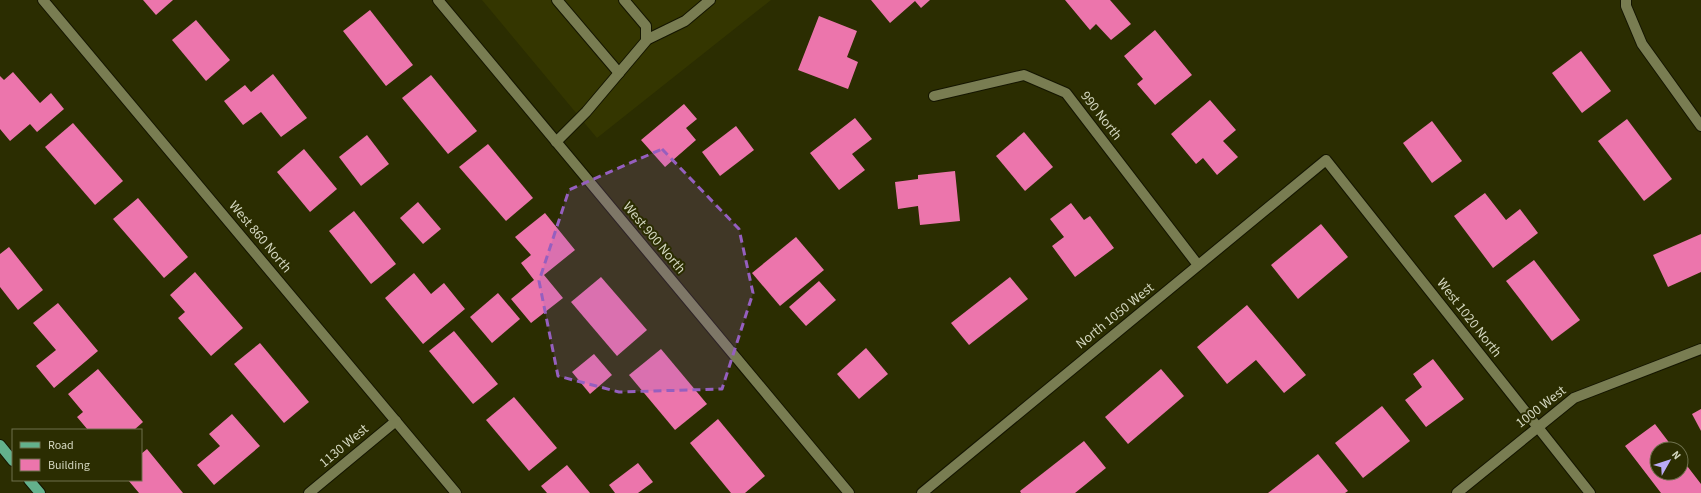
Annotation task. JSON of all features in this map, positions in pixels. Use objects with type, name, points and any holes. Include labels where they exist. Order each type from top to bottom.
[{"type":"main road","points":[[0,445],[12,460]]},
{"type":"main road","points":[[30,481],[40,493]]},
{"type":"street","name":"West 860 North","points":[[42,0],[456,493]]},
{"type":"street","name":"West 900 North","points":[[438,0],[849,493]]},
{"type":"street","points":[[557,0],[619,73]]},
{"type":"street","points":[[624,0],[646,26],[646,40]]},
{"type":"street","points":[[556,142],[586,112],[646,40],[685,21],[710,0]]},
{"type":"street","points":[[1626,0],[1626,6],[1642,44],[1701,126]]},
{"type":"street","name":"990 North","points":[[934,96],[1024,75],[1066,93],[1198,265]]},
{"type":"street","name":"North 1050 West","points":[[922,493],[1326,160]]},
{"type":"street","name":"West 1020 North","points":[[1326,160],[1590,493]]},
{"type":"street","name":"1000 West","points":[[1457,493],[1574,398],[1701,348]]},
{"type":"street","name":"1130 West","points":[[309,493],[396,421]]},
{"type":"highlighted area","points":[[662,149],[739,229],[753,293],[722,389],[619,392],[558,376],[539,281],[569,190]]},
{"type":"shaded area","points":[[482,0],[771,0],[597,138]]},
{"type":"building","points":[[143,0],[173,0],[156,15]]},
{"type":"building","points":[[871,0],[930,0],[921,8],[915,1],[890,23]]},
{"type":"building","points":[[1065,0],[1110,0],[1131,24],[1111,40],[1096,24],[1090,30]]},
{"type":"building","points":[[370,10],[413,65],[386,86],[343,31]]},
{"type":"building","points":[[819,16],[857,31],[847,57],[858,62],[848,89],[798,70]]},
{"type":"building","points":[[196,20],[230,60],[206,81],[172,40]]},
{"type":"building","points":[[1155,30],[1192,75],[1155,105],[1137,84],[1143,79],[1124,56]]},
{"type":"building","points":[[1581,51],[1611,91],[1582,113],[1552,73]]},
{"type":"building","points":[[13,72],[40,103],[51,93],[64,109],[37,132],[30,124],[10,141],[0,129],[0,76],[4,80]]},
{"type":"building","points":[[273,74],[307,118],[281,137],[261,112],[243,125],[224,101],[245,85],[251,92]]},
{"type":"building","points":[[431,75],[477,131],[448,154],[402,98]]},
{"type":"building","points":[[1210,100],[1236,130],[1223,141],[1238,157],[1217,175],[1203,158],[1196,164],[1171,134]]},
{"type":"building","points":[[684,104],[697,119],[686,128],[696,140],[665,167],[641,140]]},
{"type":"building","points":[[855,118],[872,139],[852,154],[865,170],[839,190],[810,153]]},
{"type":"building","points":[[1627,119],[1672,179],[1644,201],[1598,141]]},
{"type":"building","points":[[1432,121],[1462,161],[1432,183],[1403,143]]},
{"type":"building","points":[[73,123],[123,181],[95,205],[45,147]]},
{"type":"building","points":[[736,126],[754,150],[720,176],[702,152]]},
{"type":"building","points":[[1024,132],[1053,167],[1025,191],[996,156]]},
{"type":"building","points":[[367,135],[389,164],[361,186],[339,157]]},
{"type":"building","points":[[488,144],[533,198],[506,221],[459,167]]},
{"type":"building","points":[[304,149],[337,189],[310,212],[277,172]]},
{"type":"building","points":[[955,171],[960,221],[920,225],[918,206],[898,209],[895,182],[918,179],[918,175]]},
{"type":"building","points":[[1485,193],[1506,220],[1520,209],[1538,233],[1493,268],[1454,216]]},
{"type":"building","points":[[138,198],[188,257],[164,278],[113,219]]},
{"type":"building","points":[[418,202],[441,229],[423,244],[400,218]]},
{"type":"building","points":[[1071,203],[1084,220],[1090,216],[1114,248],[1075,277],[1052,246],[1064,237],[1050,219]]},
{"type":"building","points":[[354,211],[396,264],[371,284],[329,231]]},
{"type":"building","points":[[545,213],[575,250],[544,275],[563,298],[531,323],[511,299],[534,280],[521,263],[531,255],[515,237]]},
{"type":"building","points":[[1321,224],[1348,257],[1298,299],[1271,265]]},
{"type":"building","points":[[1701,234],[1701,272],[1668,287],[1653,255]]},
{"type":"building","points":[[796,237],[824,270],[780,306],[752,273]]},
{"type":"building","points":[[9,247],[43,290],[18,310],[0,287],[0,254]]},
{"type":"building","points":[[1534,260],[1580,320],[1552,341],[1506,281]]},
{"type":"building","points":[[195,272],[243,328],[211,356],[178,318],[185,312],[170,295]]},
{"type":"building","points":[[414,273],[431,294],[444,283],[465,309],[423,344],[385,298]]},
{"type":"building","points":[[601,277],[647,330],[617,356],[571,302]]},
{"type":"building","points":[[1010,277],[1028,299],[969,345],[951,323]]},
{"type":"building","points":[[819,281],[836,300],[806,326],[789,307]]},
{"type":"building","points":[[498,293],[520,319],[492,343],[470,317]]},
{"type":"building","points":[[58,303],[98,351],[54,388],[36,366],[56,350],[33,323]]},
{"type":"building","points":[[1247,305],[1306,375],[1284,393],[1256,360],[1227,384],[1197,347]]},
{"type":"building","points":[[454,331],[498,384],[473,404],[429,351]]},
{"type":"building","points":[[260,343],[309,402],[284,423],[234,364]]},
{"type":"building","points":[[866,348],[888,374],[859,399],[837,374]]},
{"type":"building","points":[[661,349],[707,404],[675,430],[629,375]]},
{"type":"building","points":[[594,354],[612,375],[590,394],[572,372]]},
{"type":"building","points":[[1433,359],[1464,399],[1426,427],[1405,400],[1422,387],[1413,374]]},
{"type":"building","points":[[98,369],[143,422],[135,429],[87,429],[77,417],[83,412],[68,394]]},
{"type":"building","points":[[1161,369],[1184,396],[1128,444],[1105,417]]},
{"type":"building","points":[[514,397],[557,448],[529,471],[486,420]]},
{"type":"building","points":[[1382,406],[1410,441],[1363,478],[1335,443]]},
{"type":"building","points":[[1701,409],[1701,431],[1692,414]]},
{"type":"building","points":[[232,414],[260,446],[214,485],[197,465],[220,446],[209,434]]},
{"type":"building","points":[[718,419],[765,476],[745,493],[731,493],[690,443]]},
{"type":"building","points":[[1655,424],[1668,441],[1649,441],[1649,477],[1625,446]]},
{"type":"building","points":[[1084,441],[1106,468],[1075,493],[1021,493],[1020,491]]},
{"type":"building","points":[[147,449],[183,493],[139,493],[129,481],[142,481],[142,453]]},
{"type":"building","points":[[1318,454],[1348,491],[1345,493],[1268,493]]},
{"type":"building","points":[[638,463],[653,482],[638,493],[615,493],[609,485]]},
{"type":"building","points":[[567,465],[590,493],[547,493],[541,486]]},
{"type":"building","points":[[1689,468],[1701,484],[1701,493],[1661,493],[1652,481],[1689,481]]}]
